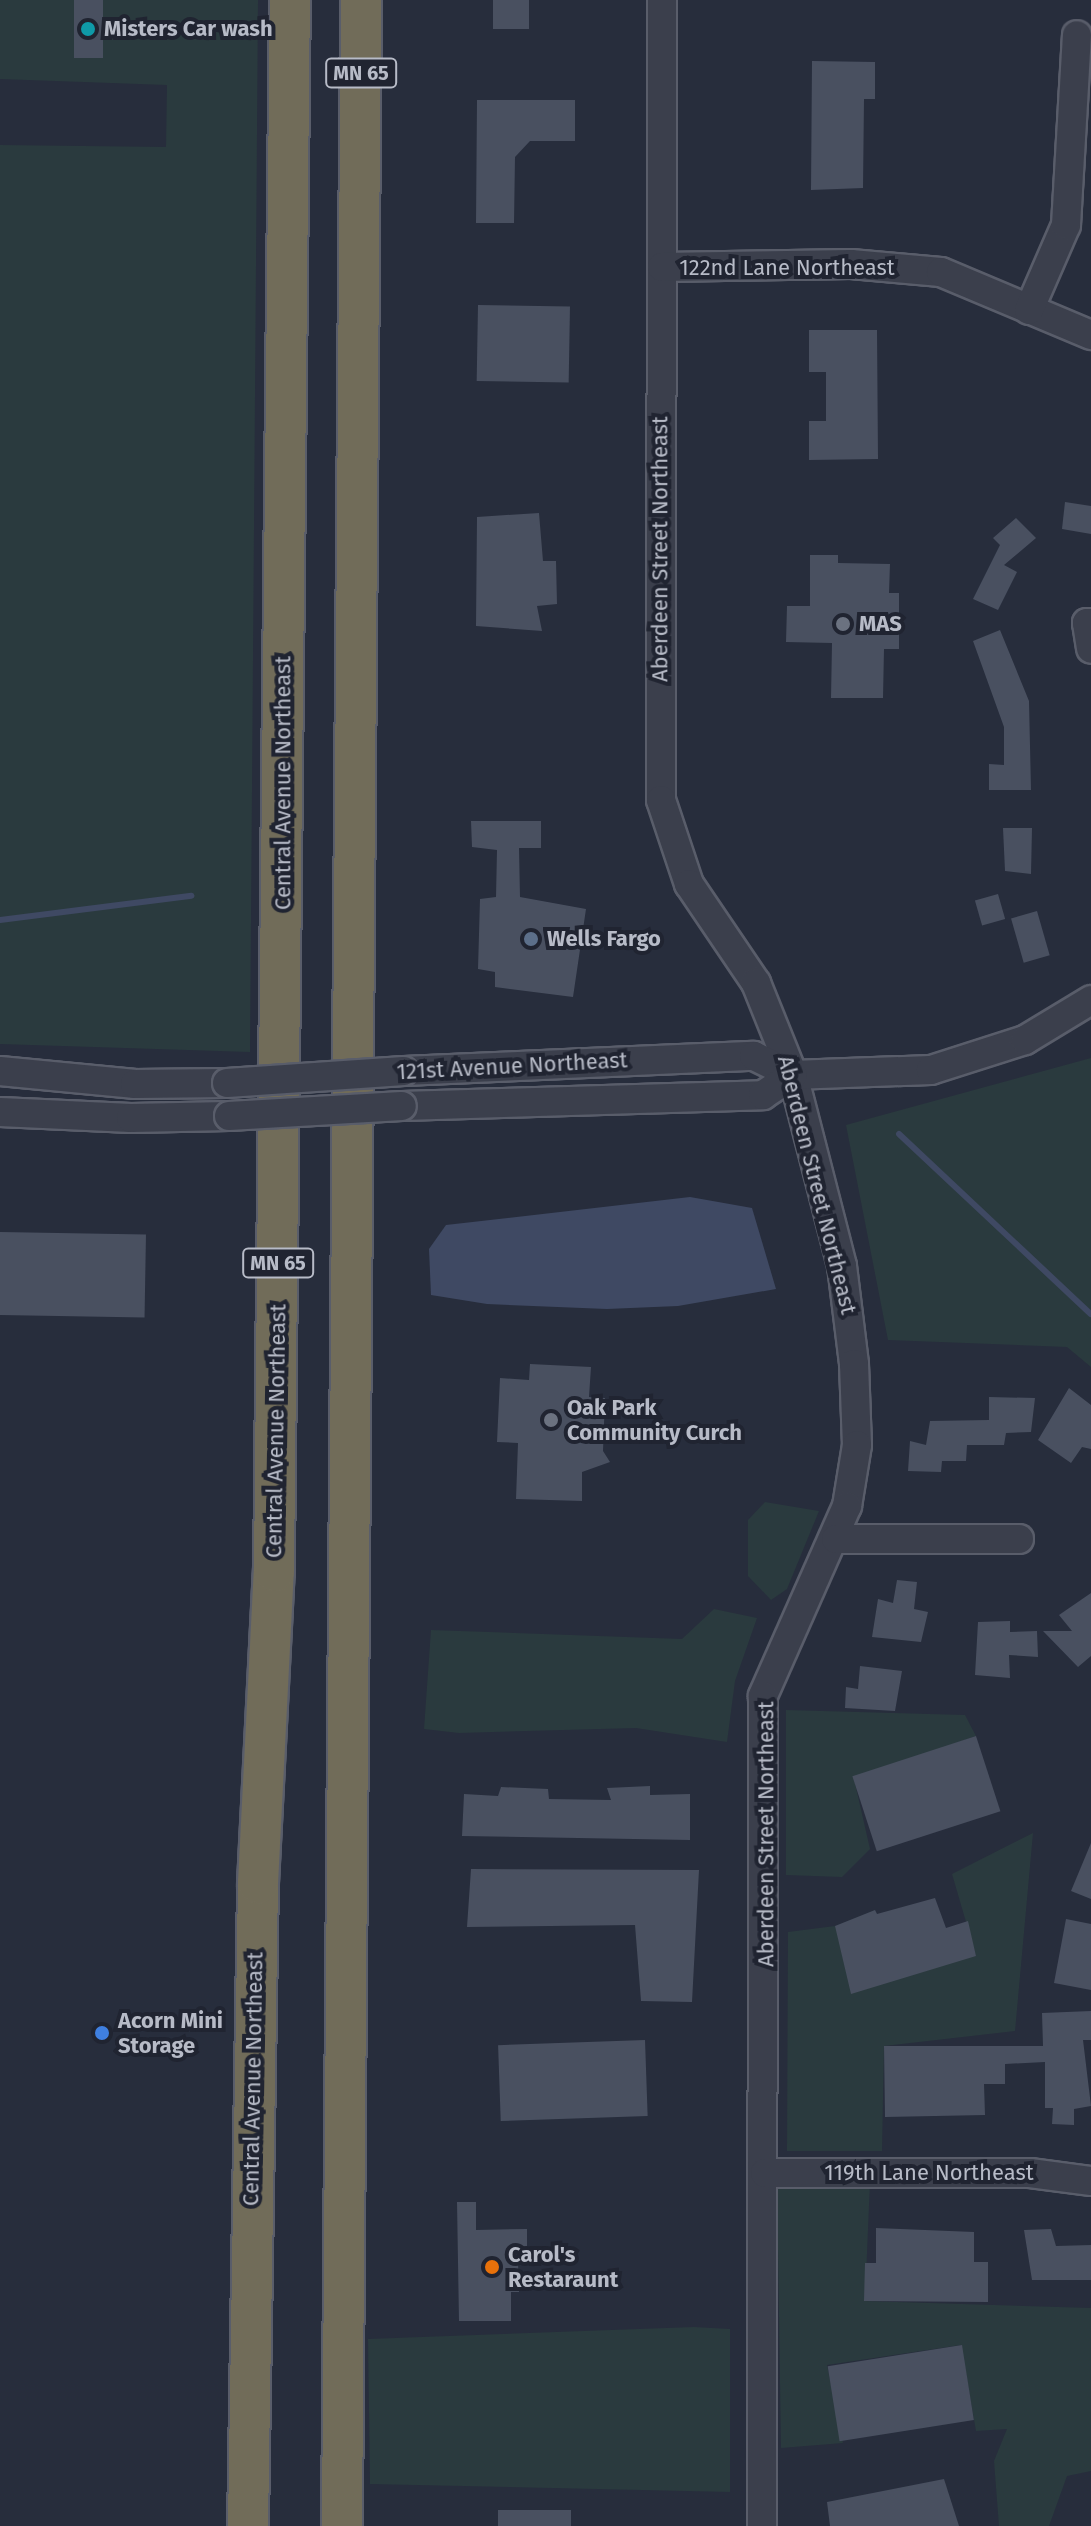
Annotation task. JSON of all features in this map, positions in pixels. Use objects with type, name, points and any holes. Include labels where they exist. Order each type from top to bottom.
[{"type":"highway","name":"Central Avenue Northeast","points":[[248,2526],[258,1883],[274,1571],[290,0]]},
{"type":"highway","name":"MN 65","points":[[342,2526],[361,0]]},
{"type":"highway","points":[[360,146],[380,0]]},
{"type":"street","name":"Aberdeen Street Northeast","points":[[662,0],[661,800],[689,884],[756,983],[793,1075],[852,1319],[857,1445],[836,1539],[801,1603],[763,1696],[765,2173],[762,2526]]},
{"type":"street","points":[[1029,310],[1066,225],[1077,35]]},
{"type":"street","name":"122nd Lane Northeast","points":[[662,267],[851,264],[941,272],[1009,297],[1029,310],[1091,335]]},
{"type":"street","name":"121st Avenue Northeast","points":[[0,1071],[135,1084],[227,1083],[404,1071],[754,1056],[793,1075],[931,1070],[1025,1040],[1091,1000]]},
{"type":"street","name":"121st Avenue Northeast","points":[[0,1112],[131,1118],[229,1116],[402,1106],[763,1095],[793,1075]]},
{"type":"street","points":[[836,1539],[1019,1539]]},
{"type":"street","name":"119th Lane Northeast","points":[[765,2173],[1030,2173],[1091,2181]]},
{"type":"shaded area","points":[[0,0],[258,0],[250,1052],[0,1044],[0,145],[166,147],[167,85],[0,79]]},
{"type":"shaded area","points":[[1091,1058],[1091,1367],[1067,1347],[888,1340],[846,1125]]},
{"type":"shaded area","points":[[765,1502],[819,1511],[787,1589],[771,1600],[748,1576],[748,1520]]},
{"type":"shaded area","points":[[714,1609],[757,1618],[735,1681],[727,1742],[636,1728],[459,1733],[424,1729],[431,1630],[682,1639]]},
{"type":"shaded area","points":[[786,1710],[965,1715],[976,1736],[854,1779],[870,1849],[842,1877],[786,1875]]},
{"type":"shaded area","points":[[1033,1833],[1015,2031],[884,2046],[882,2151],[787,2151],[788,1932],[835,1926],[976,1956],[952,1874]]},
{"type":"shaded area","points":[[777,2182],[870,2182],[865,2301],[1091,2308],[1091,2471],[1067,2476],[1049,2526],[999,2526],[994,2461],[1007,2429],[976,2431],[961,2345],[827,2365],[843,2443],[781,2448]]},
{"type":"shaded area","points":[[694,2327],[730,2329],[730,2492],[370,2484],[368,2339]]},
{"type":"water","points":[[690,1197],[752,1208],[776,1289],[678,1306],[607,1309],[487,1304],[431,1295],[429,1249],[446,1225]]},
{"type":"building","name":"Misters Car wash","points":[[74,0],[103,0],[103,58],[74,58]]},
{"type":"building","points":[[493,0],[529,0],[529,29],[493,29]]},
{"type":"building","points":[[812,61],[875,62],[875,99],[864,99],[863,188],[811,190]]},
{"type":"building","points":[[477,100],[575,100],[575,141],[530,141],[515,157],[514,223],[476,223]]},
{"type":"building","points":[[478,305],[570,307],[569,383],[477,381]]},
{"type":"building","points":[[809,330],[877,330],[878,459],[809,460],[809,421],[826,421],[826,372],[809,372]]},
{"type":"building","points":[[1065,502],[1091,506],[1091,534],[1062,529]]},
{"type":"building","points":[[539,513],[543,561],[556,561],[557,604],[537,606],[542,631],[476,626],[477,517]]},
{"type":"building","points":[[1016,518],[1036,538],[1004,565],[1017,572],[998,610],[973,599],[1000,545],[993,538]]},
{"type":"building","name":"MAS","points":[[810,555],[838,555],[838,563],[890,564],[889,593],[899,593],[899,649],[884,649],[883,698],[831,698],[832,643],[786,642],[787,606],[810,606]]},
{"type":"building","points":[[1000,630],[1029,701],[1031,790],[989,790],[989,764],[1004,765],[1004,727],[973,641]]},
{"type":"building","name":"Wells Fargo","points":[[471,821],[541,821],[541,848],[519,848],[520,897],[586,909],[573,997],[495,987],[495,972],[478,969],[480,899],[496,897],[497,850],[472,847]]},
{"type":"building","points":[[1003,828],[1032,828],[1031,874],[1005,871]]},
{"type":"building","points":[[998,894],[1005,919],[982,926],[975,901]]},
{"type":"building","points":[[1037,911],[1050,955],[1024,963],[1011,918]]},
{"type":"building","points":[[0,1232],[146,1235],[145,1318],[0,1315]]},
{"type":"building","name":"Oak Park Community Curch","points":[[530,1364],[591,1367],[589,1397],[605,1398],[603,1451],[610,1462],[582,1472],[582,1501],[516,1499],[518,1443],[497,1442],[500,1378],[529,1380]]},
{"type":"building","points":[[1069,1388],[1091,1405],[1091,1449],[1082,1447],[1071,1463],[1038,1440]]},
{"type":"building","points":[[989,1397],[1035,1398],[1031,1432],[1006,1433],[1004,1445],[967,1445],[966,1461],[942,1461],[941,1472],[908,1471],[910,1441],[926,1445],[930,1421],[989,1420]]},
{"type":"building","points":[[897,1580],[917,1582],[914,1609],[928,1612],[921,1642],[872,1637],[878,1599],[893,1603]]},
{"type":"building","points":[[1091,1593],[1091,1656],[1078,1667],[1043,1631],[1072,1631],[1059,1615]]},
{"type":"building","points":[[1010,1621],[1010,1632],[1037,1631],[1038,1657],[1009,1655],[1010,1678],[975,1675],[978,1622]]},
{"type":"building","points":[[860,1666],[902,1671],[895,1711],[845,1708],[846,1687],[858,1689]]},
{"type":"building","points":[[976,1736],[1000,1811],[877,1851],[852,1776]]},
{"type":"building","points":[[650,1786],[650,1795],[690,1794],[690,1840],[462,1836],[464,1794],[498,1796],[501,1787],[548,1789],[549,1799],[611,1800],[607,1788]]},
{"type":"building","points":[[1091,1843],[1091,1899],[1071,1891]]},
{"type":"building","points":[[471,1869],[699,1870],[692,2002],[641,2001],[635,1925],[467,1927]]},
{"type":"building","points":[[935,1898],[946,1928],[968,1921],[976,1956],[851,1994],[835,1926],[875,1910],[877,1914]]},
{"type":"building","points":[[1066,1919],[1091,1924],[1091,1990],[1054,1983]]},
{"type":"building","points":[[1091,2011],[1091,2040],[1083,2040],[1091,2106],[1074,2109],[1074,2125],[1052,2124],[1053,2108],[1045,2108],[1045,2062],[1005,2064],[1005,2084],[984,2084],[985,2115],[885,2117],[884,2046],[1043,2046],[1042,2013]]},
{"type":"building","points":[[645,2040],[648,2116],[501,2121],[498,2045]]},
{"type":"building","points":[[457,2202],[476,2202],[476,2230],[527,2229],[527,2261],[518,2261],[519,2292],[511,2292],[511,2321],[459,2321]]},
{"type":"building","points":[[876,2228],[974,2232],[974,2262],[988,2262],[988,2302],[864,2301],[865,2263],[876,2263]]},
{"type":"building","points":[[1051,2229],[1056,2246],[1091,2245],[1091,2280],[1032,2280],[1024,2230]]},
{"type":"building","points":[[962,2345],[974,2420],[840,2441],[828,2366]]},
{"type":"building","points":[[944,2479],[959,2526],[830,2526],[827,2502]]},
{"type":"building","points":[[498,2510],[571,2510],[571,2526],[498,2526]]},
{"type":"waterway","points":[[0,920],[191,896]]},
{"type":"waterway","points":[[899,1134],[1091,1314]]},
{"type":"place","name":"Misters Car wash","points":[[88,29]]},
{"type":"place","name":"MAS","points":[[843,624]]},
{"type":"place","name":"Wells Fargo","points":[[531,939]]},
{"type":"place","name":"Oak Park Community Curch","points":[[551,1420]]},
{"type":"place","name":"Acorn Mini Storage","points":[[102,2033]]},
{"type":"place","name":"Carol's Restaraunt","points":[[492,2267]]}]
